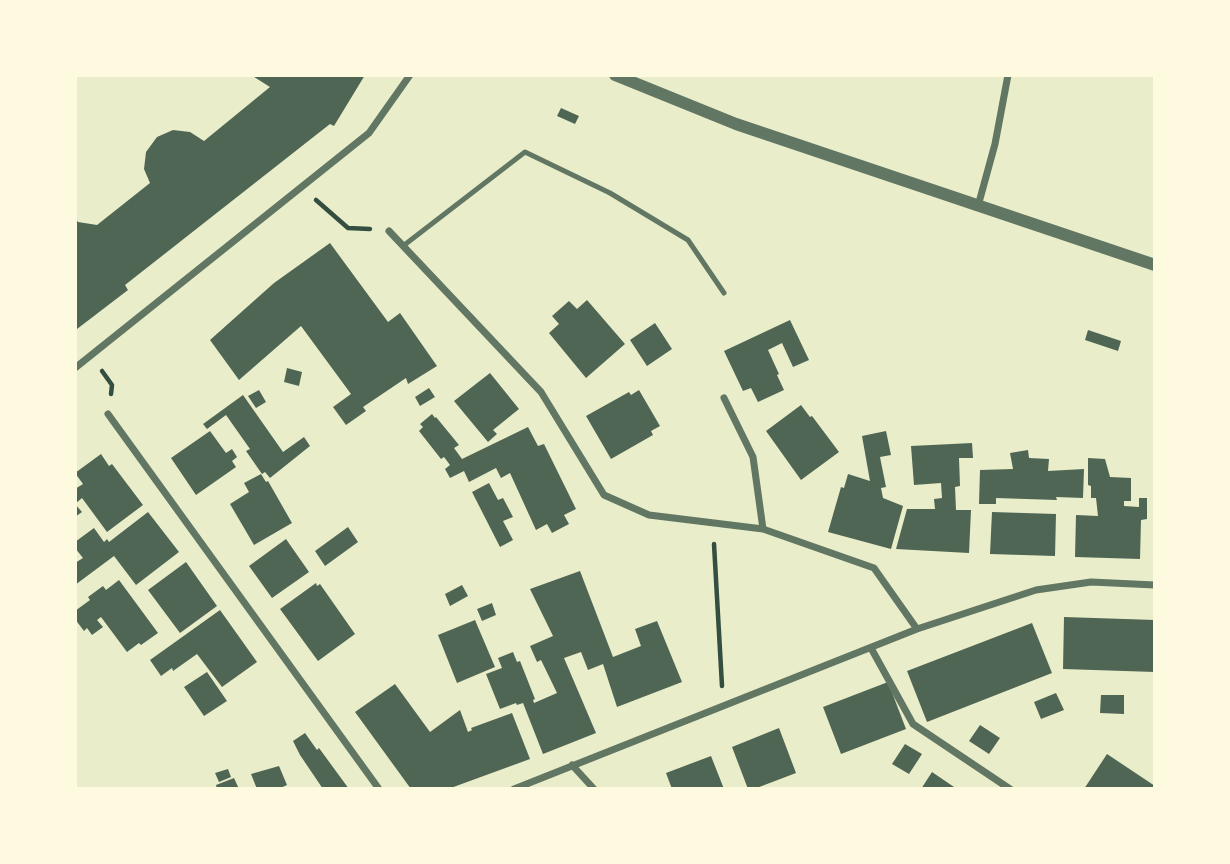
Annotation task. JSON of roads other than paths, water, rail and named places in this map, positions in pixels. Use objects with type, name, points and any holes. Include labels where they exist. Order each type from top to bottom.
[{"type":"street","points":[[75,368],[369,133],[410,75]]},
{"type":"street","points":[[615,75],[736,124],[1155,265]]},
{"type":"street","points":[[978,207],[995,144],[1007,75]]},
{"type":"street","points":[[389,231],[541,392],[604,495],[649,515],[763,529],[874,568],[917,629]]},
{"type":"street","points":[[724,398],[753,457],[763,529]]},
{"type":"street","points":[[108,414],[379,789]]},
{"type":"street","points":[[514,789],[917,629],[1036,590],[1091,582],[1155,585]]},
{"type":"street","points":[[872,648],[913,724],[1010,789]]},
{"type":"street","points":[[572,765],[593,789]]},
{"type":"lane","points":[[403,246],[525,152],[610,193],[688,240],[724,293]]}]
